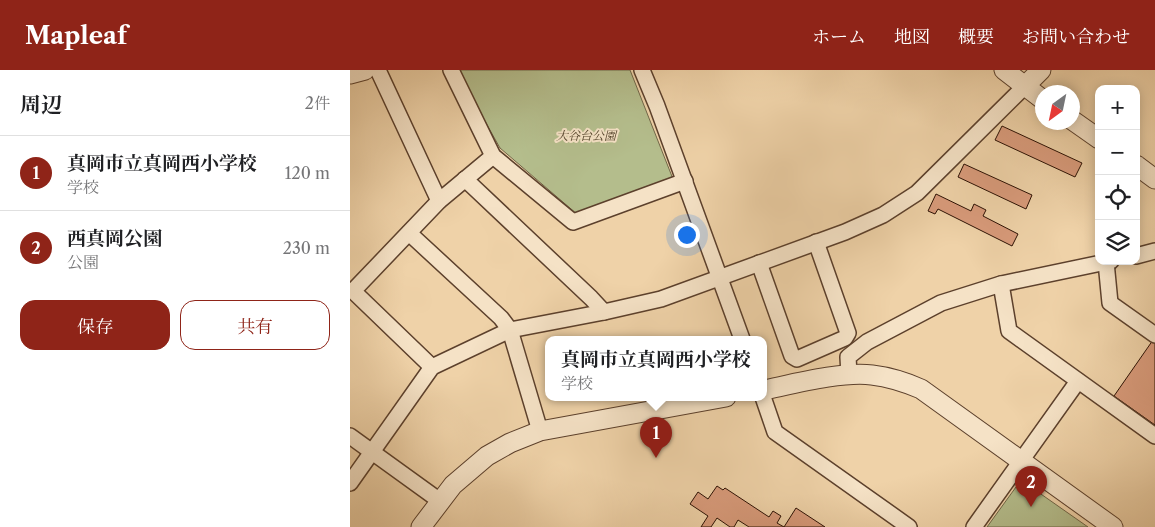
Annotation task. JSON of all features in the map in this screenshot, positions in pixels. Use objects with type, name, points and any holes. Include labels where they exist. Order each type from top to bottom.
[{"type":"street","points":[[350,74],[365,70]]},
{"type":"street","points":[[378,70],[439,201]]},
{"type":"street","points":[[451,70],[493,156],[573,222],[685,182]]},
{"type":"street","points":[[1004,70],[1035,93]]},
{"type":"street","points":[[350,483],[432,366],[510,330],[604,312],[661,298],[816,242],[883,215],[917,192],[1041,70]]},
{"type":"street","points":[[644,71],[741,336]]},
{"type":"street","points":[[1080,126],[1095,136]]},
{"type":"street","points":[[432,366],[353,291],[439,201],[493,156]]},
{"type":"street","points":[[1140,169],[1155,179]]},
{"type":"street","points":[[465,179],[604,312]]},
{"type":"street","points":[[410,233],[501,318],[510,330],[540,431]]},
{"type":"street","points":[[758,263],[792,356],[796,359],[845,338],[848,333],[816,242]]},
{"type":"street","points":[[1140,255],[1155,252]]},
{"type":"street","points":[[849,376],[848,357],[867,342],[941,302],[1001,284],[1095,265]]},
{"type":"street","points":[[1108,265],[1110,303],[1155,335]]},
{"type":"street","points":[[1001,284],[1009,331],[1155,436]]},
{"type":"street","points":[[767,390],[870,374],[889,378],[921,390],[1113,527]]},
{"type":"street","points":[[974,527],[1078,381]]},
{"type":"street","points":[[421,527],[453,485],[487,456],[510,443],[540,431],[704,401]]},
{"type":"street","points":[[764,401],[775,432],[909,527]]},
{"type":"street","points":[[350,436],[440,501]]},
{"type":"green space","name":"大谷台公園","points":[[456,70],[630,70],[673,179],[578,215],[500,148]]},
{"type":"green space","points":[[1028,485],[1088,527],[987,527],[1016,487]]},
{"type":"building","points":[[1002,126],[1082,163],[1075,177],[995,140]]},
{"type":"building","points":[[964,164],[1032,195],[1026,209],[958,177]]},
{"type":"building","points":[[936,194],[971,211],[974,204],[986,210],[983,216],[1018,234],[1012,246],[938,209],[935,214],[928,211]]},
{"type":"building","points":[[1153,340],[1155,342],[1155,425],[1114,396]]},
{"type":"building","points":[[717,486],[723,490],[725,488],[769,517],[773,511],[781,516],[777,523],[784,527],[749,527],[738,520],[734,527],[730,527],[717,518],[711,527],[701,527],[708,516],[690,504],[698,492],[708,499]]},
{"type":"building","points":[[796,508],[825,527],[784,527]]},
{"type":"place","name":"真岡市立真岡西小学校","points":[[656,458]]},
{"type":"place","name":"西真岡公園","points":[[1031,507]]}]
